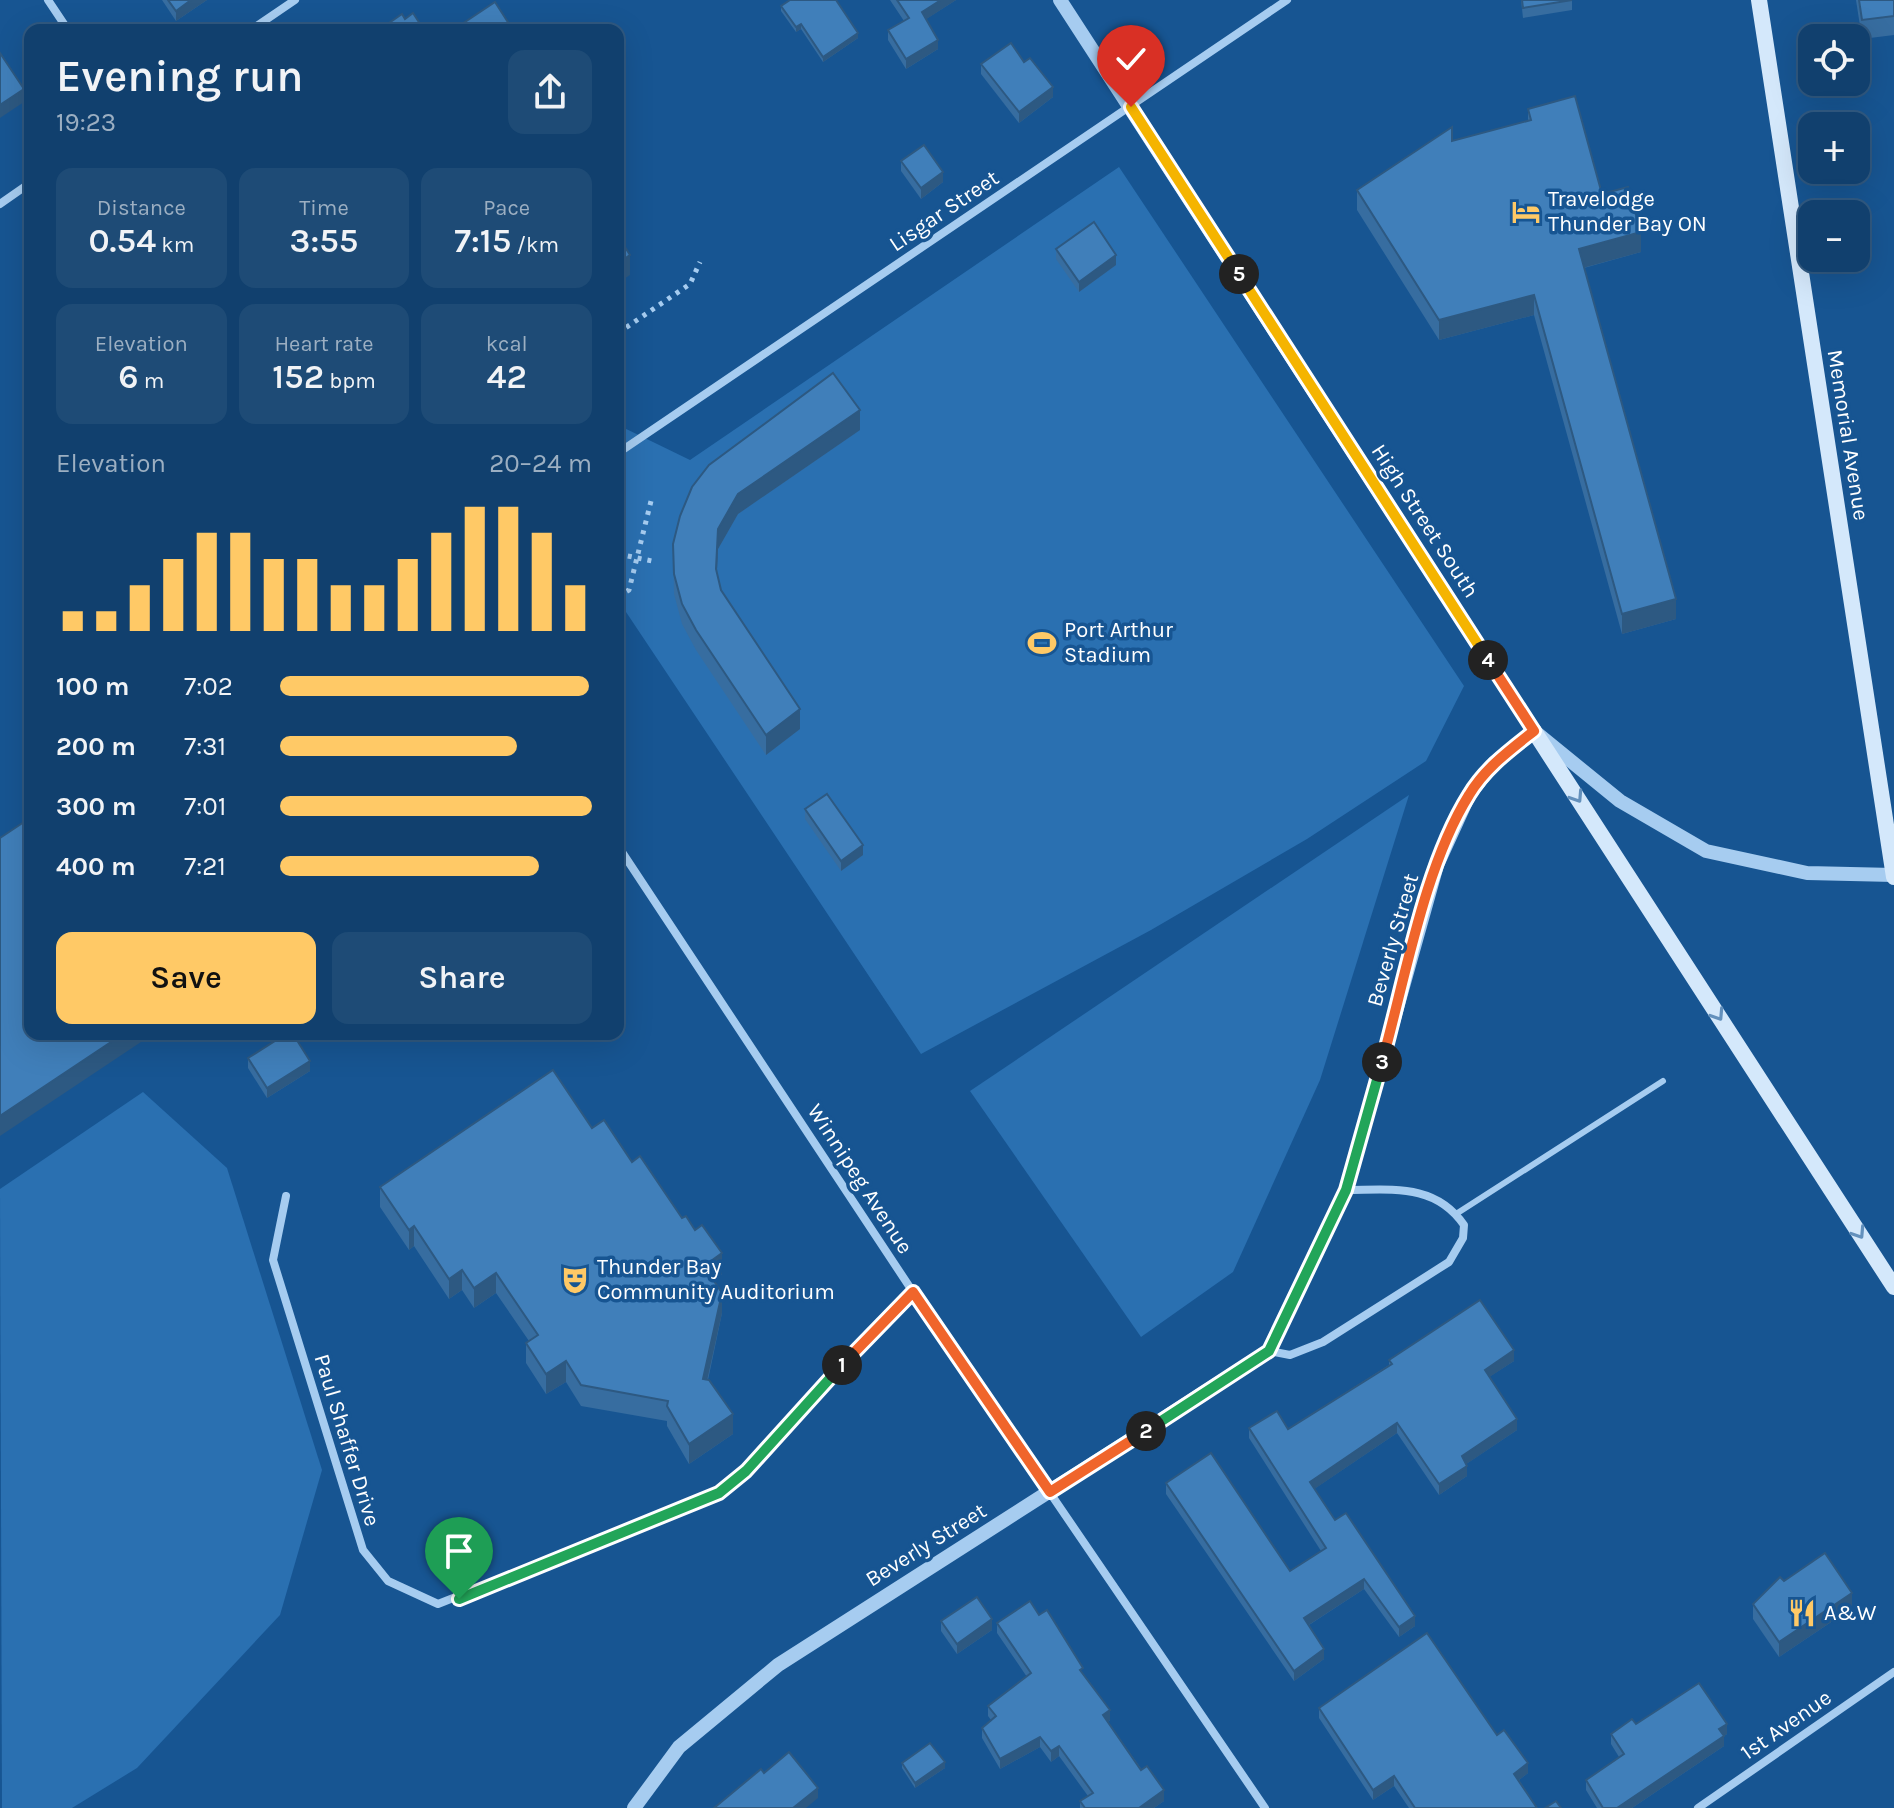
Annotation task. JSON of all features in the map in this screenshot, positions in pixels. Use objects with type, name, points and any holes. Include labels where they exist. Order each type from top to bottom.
[{"type":"main road","name":"Memorial Avenue","points":[[1759,0],[1894,876]]},
{"type":"main road","points":[[1534,731],[1894,1287]]},
{"type":"street","points":[[48,0],[64,24]]},
{"type":"street","points":[[260,24],[295,0]]},
{"type":"street","name":"High Street South","points":[[1060,0],[1534,731],[1620,801],[1706,851],[1807,873],[1894,876]]},
{"type":"street","name":"Lisgar Street","points":[[624,449],[1287,0]]},
{"type":"street","points":[[0,204],[24,187]]},
{"type":"street","name":"Beverly Street","points":[[634,1808],[679,1747],[778,1665],[1269,1351],[1346,1190],[1437,865],[1469,795],[1494,763],[1534,731]]},
{"type":"street","name":"Winnipeg Avenue","points":[[624,855],[913,1292],[1265,1808]]},
{"type":"street","points":[[1346,1190],[1407,1190],[1443,1201],[1456,1214]]},
{"type":"street","name":"Paul Shaffer Drive","points":[[286,1196],[273,1260],[363,1550],[388,1581],[438,1604],[719,1493],[746,1471],[810,1397],[913,1292]]},
{"type":"street","name":"Beverly Street","points":[[1269,1351],[1290,1355],[1323,1342],[1449,1262],[1463,1238],[1464,1225],[1456,1214]]},
{"type":"street","name":"1st Avenue","points":[[1698,1808],[1894,1672]]},
{"type":"lane","points":[[1456,1214],[1663,1081]]},
{"type":"path","points":[[624,329],[690,284],[700,262]]},
{"type":"path","points":[[624,593],[629,590],[652,497]]},
{"type":"path","points":[[624,555],[652,561]]},
{"type":"shaded area","name":"Port Arthur Stadium","points":[[1119,167],[1464,686],[1426,761],[1307,839],[1151,930],[921,1054],[624,609],[624,428],[690,460]]},
{"type":"shaded area","points":[[1409,795],[1320,1080],[1233,1272],[1141,1337],[970,1091]]},
{"type":"shaded area","points":[[143,1092],[227,1168],[322,1470],[280,1615],[137,1768],[72,1808],[2,1808],[0,1189]]},
{"type":"building","points":[[168,0],[191,0],[176,11]]},
{"type":"building","points":[[790,0],[836,0],[858,33],[823,57],[801,24],[796,27],[781,6]]},
{"type":"building","points":[[897,0],[941,0],[922,12],[938,40],[906,59],[888,30],[909,18]]},
{"type":"building","points":[[1522,0],[1572,0],[1523,8]]},
{"type":"building","points":[[1859,0],[1894,0],[1894,16],[1862,20]]},
{"type":"building","points":[[495,2],[509,24],[462,24]]},
{"type":"building","points":[[413,13],[420,24],[388,24],[402,14],[405,19]]},
{"type":"building","points":[[1011,43],[1024,62],[1030,58],[1053,87],[1019,112],[981,64]]},
{"type":"building","points":[[0,53],[24,89],[0,105]]},
{"type":"building","points":[[1575,96],[1602,194],[1628,187],[1641,232],[1579,249],[1676,599],[1622,614],[1534,295],[1439,320],[1357,190],[1452,127],[1452,141],[1531,120],[1528,109]]},
{"type":"building","points":[[924,145],[943,172],[921,188],[901,161]]},
{"type":"building","points":[[1094,222],[1116,255],[1079,282],[1056,249]]},
{"type":"building","points":[[624,246],[630,255],[624,259]]},
{"type":"building","points":[[833,373],[860,410],[738,494],[718,529],[716,569],[721,590],[800,709],[766,735],[682,604],[674,574],[673,544],[692,487],[709,465]]},
{"type":"building","points":[[827,794],[863,845],[841,861],[805,809]]},
{"type":"building","points":[[24,822],[24,1040],[114,1040],[0,1116],[0,838]]},
{"type":"building","points":[[276,1040],[297,1040],[310,1061],[267,1088],[248,1058]]},
{"type":"building","name":"Thunder Bay Community Auditorium","points":[[553,1070],[592,1128],[604,1120],[632,1162],[640,1156],[682,1218],[686,1216],[695,1230],[702,1225],[722,1253],[704,1266],[722,1293],[703,1379],[709,1380],[733,1414],[689,1444],[667,1406],[668,1401],[581,1385],[566,1361],[546,1374],[526,1343],[538,1335],[496,1273],[474,1288],[462,1270],[449,1279],[414,1226],[409,1230],[380,1187]]},
{"type":"building","points":[[1480,1300],[1514,1350],[1485,1370],[1517,1419],[1462,1456],[1467,1466],[1439,1484],[1397,1423],[1310,1482],[1335,1520],[1346,1513],[1415,1616],[1399,1627],[1364,1579],[1304,1618],[1324,1649],[1294,1671],[1166,1483],[1211,1453],[1290,1571],[1326,1548],[1249,1428],[1277,1411],[1288,1429],[1392,1364],[1389,1360]]},
{"type":"building","name":"A&W","points":[[1825,1553],[1852,1593],[1779,1642],[1753,1604],[1780,1577],[1784,1581]]},
{"type":"building","points":[[977,1597],[992,1619],[957,1644],[941,1621]]},
{"type":"building","points":[[1030,1601],[1039,1615],[1047,1610],[1083,1668],[1080,1670],[1110,1710],[1103,1715],[1141,1770],[1147,1766],[1164,1790],[1139,1808],[1085,1808],[1080,1801],[1093,1793],[1059,1746],[1051,1751],[1040,1737],[1000,1759],[982,1728],[996,1716],[988,1706],[1031,1673],[997,1623]]},
{"type":"building","points":[[1427,1633],[1497,1735],[1504,1730],[1528,1763],[1514,1774],[1537,1808],[1415,1808],[1394,1776],[1373,1790],[1319,1708]]},
{"type":"building","points":[[1699,1683],[1727,1724],[1719,1729],[1724,1736],[1617,1808],[1603,1808],[1586,1780],[1624,1754],[1611,1734],[1632,1719],[1636,1724]]},
{"type":"building","points":[[930,1743],[945,1762],[915,1783],[902,1763]]},
{"type":"building","points":[[789,1752],[818,1788],[793,1808],[714,1808],[761,1769],[764,1773]]},
{"type":"building","points":[[1556,1801],[1561,1808],[1545,1808]]},
{"type":"place","name":"Travelodge Thunder Bay ON","points":[[1526,212]]},
{"type":"place","name":"Port Arthur Stadium","points":[[1042,643]]},
{"type":"place","name":"Thunder Bay Community Auditorium","points":[[575,1280]]},
{"type":"place","name":"A&W","points":[[1802,1613]]},
{"type":"route","points":[[459,1599],[719,1493],[746,1471],[810,1397],[913,1292],[1050,1492],[1269,1351],[1346,1190],[1437,865],[1469,795],[1494,763],[1534,731],[1131,107]]}]
